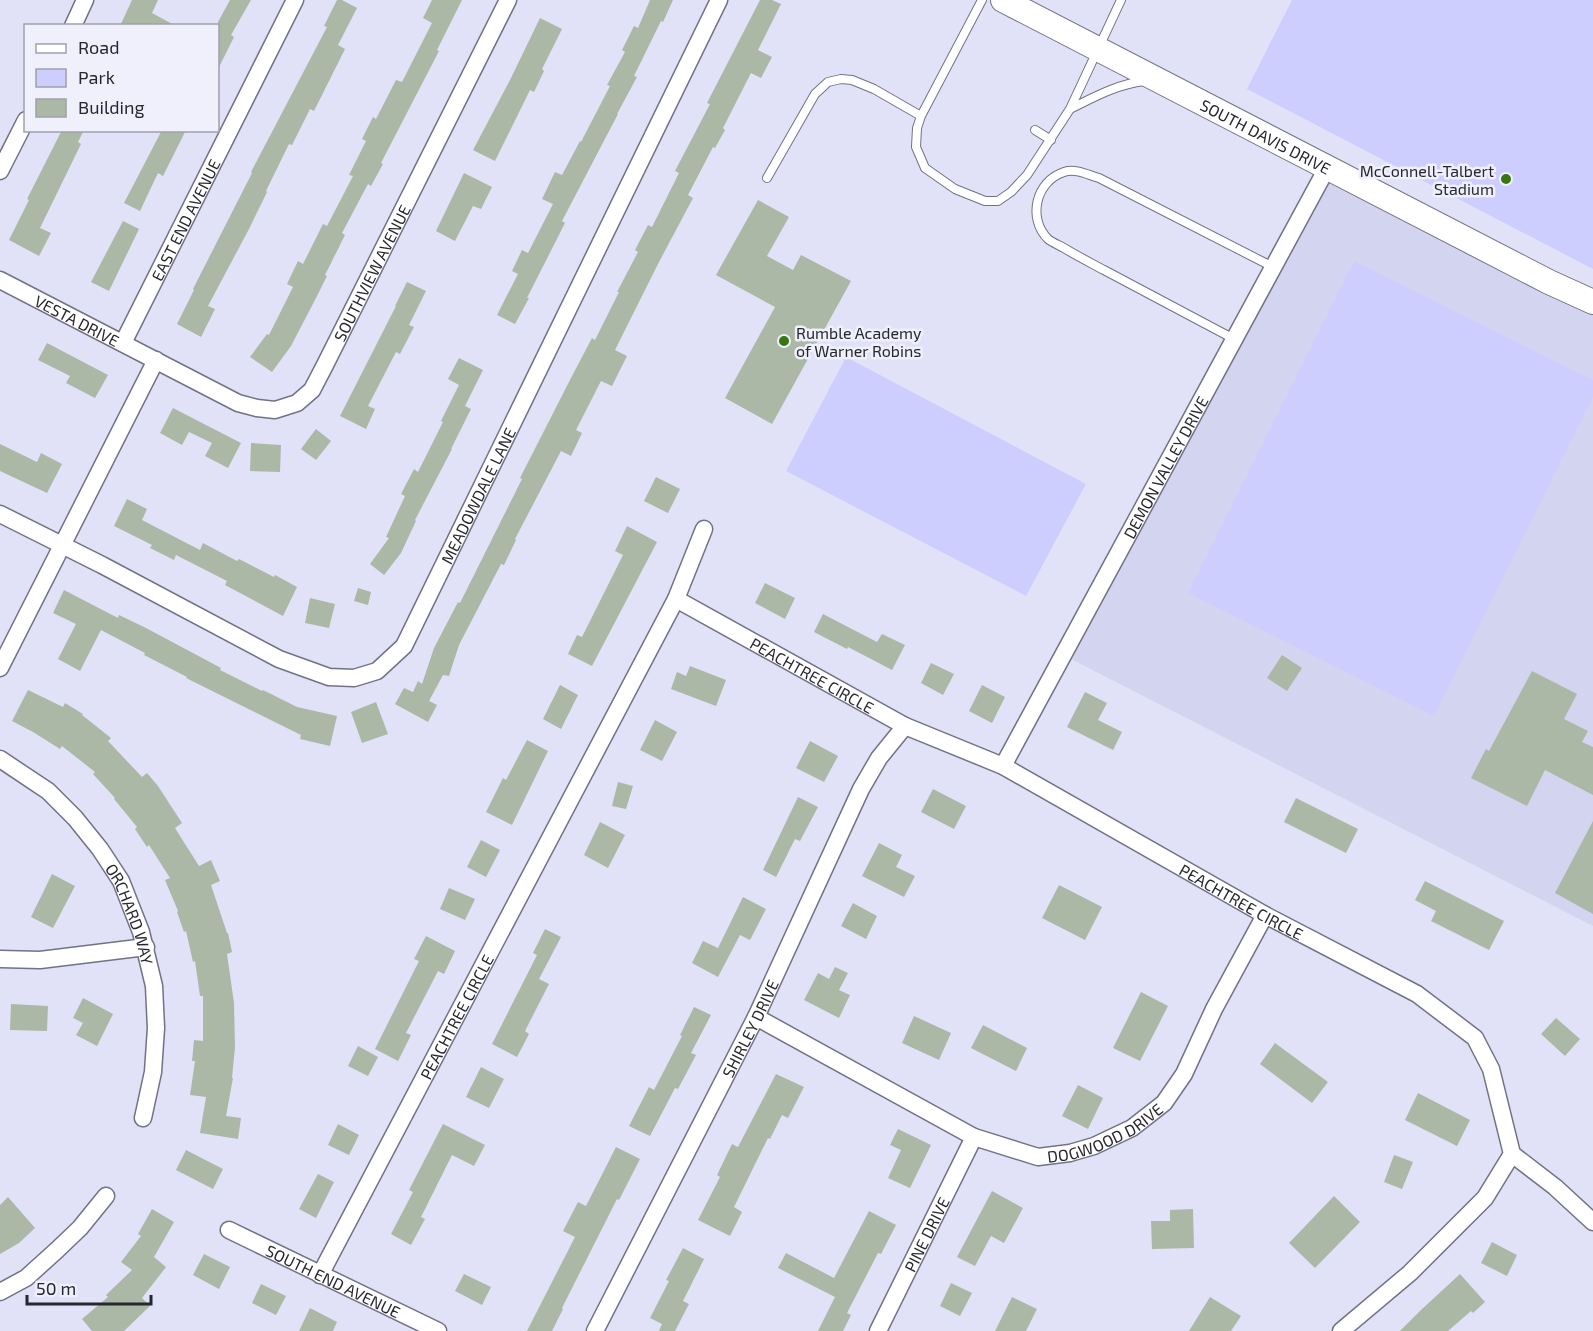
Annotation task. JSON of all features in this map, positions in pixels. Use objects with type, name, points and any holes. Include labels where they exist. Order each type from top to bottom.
[{"type":"street","points":[[74,24],[85,0]]},
{"type":"street","name":"EAST END AVENUE","points":[[123,343],[296,0]]},
{"type":"street","name":"SOUTHVIEW AVENUE","points":[[156,360],[238,403],[257,408],[275,410],[297,403],[312,390],[508,0]]},
{"type":"street","name":"MEADOWDALE LANE","points":[[0,514],[279,659],[329,677],[354,678],[377,671],[404,646],[720,0]]},
{"type":"street","name":"SOUTH DAVIS DRIVE","points":[[1003,0],[1549,282],[1593,302]]},
{"type":"street","points":[[0,171],[24,124]]},
{"type":"street","name":"DEMON VALLEY DRIVE","points":[[1003,766],[1327,168]]},
{"type":"street","name":"VESTA DRIVE","points":[[0,280],[156,360]]},
{"type":"street","points":[[0,668],[156,360]]},
{"type":"street","name":"PEACHTREE CIRCLE","points":[[320,1275],[676,599],[704,529]]},
{"type":"street","name":"PEACHTREE CIRCLE","points":[[676,599],[905,726],[1003,766],[1265,915],[1417,994],[1475,1038],[1491,1069],[1512,1154]]},
{"type":"street","name":"SHIRLEY DRIVE","points":[[595,1331],[756,1017],[861,789],[879,758],[905,726]]},
{"type":"street","name":"ORCHARD WAY","points":[[0,759],[48,791],[75,818],[100,849],[121,881],[146,947],[154,986],[156,1028],[153,1072],[143,1118]]},
{"type":"street","name":"DOGWOOD DRIVE","points":[[756,1017],[974,1137],[1038,1157],[1070,1153],[1094,1146],[1132,1128],[1164,1103],[1184,1074],[1214,1009],[1265,915]]},
{"type":"street","points":[[0,959],[40,960],[146,947]]},
{"type":"street","name":"PINE DRIVE","points":[[878,1331],[974,1137]]},
{"type":"street","points":[[1341,1331],[1410,1273],[1485,1198],[1512,1154],[1555,1186],[1593,1222]]},
{"type":"street","points":[[0,1292],[26,1278],[57,1250],[80,1228],[106,1196]]},
{"type":"street","name":"SOUTH END AVENUE","points":[[229,1230],[438,1331]]},
{"type":"lane","points":[[982,0],[921,116],[917,128],[916,147],[925,168],[955,189],[985,201],[998,201],[1011,192],[1027,175],[1051,140],[1070,109],[1096,49],[1121,0]]},
{"type":"lane","points":[[767,178],[815,94],[828,82],[841,79],[852,80],[874,89],[921,116]]},
{"type":"lane","points":[[1070,109],[1104,92],[1130,83],[1155,79]]},
{"type":"lane","points":[[1035,130],[1051,140]]},
{"type":"lane","points":[[1234,339],[1049,240],[1040,228],[1037,216],[1036,204],[1040,193],[1051,178],[1066,171],[1078,171],[1099,178],[1273,267]]},
{"type":"shaded area","points":[[1327,168],[1593,299],[1593,926],[1063,655]]},
{"type":"green space","name":"McConnell-Talbert Stadium","points":[[1292,0],[1593,0],[1593,269],[1247,89]]},
{"type":"green space","points":[[1354,261],[1593,380],[1593,397],[1434,716],[1188,593]]},
{"type":"green space","points":[[846,357],[1086,484],[1026,596],[786,471]]},
{"type":"building","points":[[132,0],[158,0],[152,13],[172,24],[121,24]]},
{"type":"building","points":[[230,0],[251,0],[231,35],[234,37],[219,67],[219,24]]},
{"type":"building","points":[[337,0],[342,0],[357,8],[338,45],[345,49],[314,111],[310,109],[292,145],[289,144],[249,229],[208,306],[215,309],[201,337],[177,324],[251,172],[327,27],[324,26]]},
{"type":"building","points":[[432,0],[462,0],[437,50],[439,51],[381,163],[383,164],[371,186],[368,184],[342,233],[345,235],[316,298],[291,346],[272,372],[250,357],[267,334],[269,335],[293,287],[287,284],[298,261],[303,264],[323,224],[327,226],[353,176],[349,175],[366,141],[362,139],[373,117],[376,119],[396,80],[402,82],[432,23],[423,18]]},
{"type":"building","points":[[650,0],[673,0],[634,76],[637,77],[562,221],[565,223],[515,324],[497,315],[518,274],[512,271],[522,250],[528,253],[553,204],[542,199],[555,172],[562,175],[581,142],[610,86],[607,85],[625,52],[622,50],[634,26],[638,28]]},
{"type":"building","points":[[760,0],[772,0],[781,4],[758,50],[772,57],[761,78],[751,73],[723,128],[725,130],[715,148],[713,147],[688,195],[693,198],[615,350],[627,356],[612,386],[601,381],[576,430],[582,433],[571,456],[561,451],[504,565],[501,564],[459,645],[449,676],[443,675],[429,701],[437,705],[428,722],[395,704],[404,688],[413,692],[418,681],[422,684],[434,648],[458,602],[460,603],[572,376],[592,338],[595,340],[638,252],[635,250],[648,225],[652,227],[679,173],[675,171],[710,104],[707,103]]},
{"type":"building","points":[[540,18],[562,29],[542,69],[544,71],[534,92],[530,90],[495,161],[473,150]]},
{"type":"building","points":[[61,132],[83,132],[78,142],[81,144],[40,228],[51,233],[39,256],[9,240],[29,200],[27,199]]},
{"type":"building","points":[[161,132],[185,132],[163,176],[158,173],[140,211],[124,203]]},
{"type":"building","points":[[464,173],[492,187],[481,209],[473,206],[455,241],[436,231]]},
{"type":"building","points":[[758,200],[789,217],[767,256],[793,270],[801,255],[851,281],[772,424],[725,398],[775,307],[716,275]]},
{"type":"building","points":[[123,221],[139,229],[109,291],[91,282]]},
{"type":"building","points":[[407,282],[426,291],[409,325],[414,327],[400,354],[396,352],[368,406],[375,409],[366,429],[340,416]]},
{"type":"building","points":[[47,343],[108,375],[95,398],[66,383],[70,376],[38,360]]},
{"type":"building","points":[[459,358],[483,370],[465,406],[471,409],[415,520],[401,553],[384,575],[370,564],[389,538],[386,537],[405,496],[401,494],[414,469],[418,472],[459,385],[448,379]]},
{"type":"building","points":[[173,408],[241,443],[228,468],[205,456],[212,443],[189,432],[182,445],[160,433]]},
{"type":"building","points":[[316,429],[331,441],[316,460],[301,449]]},
{"type":"building","points":[[251,443],[281,445],[280,472],[250,471]]},
{"type":"building","points":[[0,444],[37,462],[41,453],[62,464],[47,493],[0,471]]},
{"type":"building","points":[[656,477],[680,489],[668,513],[644,501]]},
{"type":"building","points":[[127,499],[147,509],[142,520],[200,550],[203,543],[237,561],[239,559],[297,587],[283,616],[225,585],[227,581],[176,555],[174,560],[150,548],[152,545],[114,526]]},
{"type":"building","points":[[627,526],[657,542],[592,666],[568,654],[577,635],[582,637],[623,555],[615,551]]},
{"type":"building","points":[[765,583],[795,598],[785,619],[755,603]]},
{"type":"building","points":[[358,588],[371,592],[368,605],[354,601]]},
{"type":"building","points":[[64,590],[118,618],[119,615],[146,628],[262,691],[297,707],[337,716],[330,746],[300,739],[301,735],[186,678],[101,630],[80,671],[58,659],[76,624],[53,613]]},
{"type":"building","points":[[310,598],[335,604],[329,628],[305,623]]},
{"type":"building","points":[[823,614],[877,642],[882,634],[905,645],[892,670],[814,632]]},
{"type":"building","points":[[1282,655],[1302,668],[1287,691],[1267,678]]},
{"type":"building","points":[[931,663],[954,674],[943,695],[921,683]]},
{"type":"building","points":[[690,666],[726,680],[716,706],[671,689],[677,672],[686,676]]},
{"type":"building","points":[[1532,671],[1577,694],[1564,719],[1588,731],[1582,742],[1593,747],[1593,795],[1545,770],[1527,806],[1471,778],[1486,749],[1489,751]]},
{"type":"building","points":[[560,685],[578,695],[561,729],[543,719]]},
{"type":"building","points":[[982,685],[1005,697],[992,723],[969,711]]},
{"type":"building","points":[[28,690],[63,707],[65,703],[83,714],[111,738],[108,741],[142,777],[147,773],[158,786],[182,823],[175,828],[199,866],[211,860],[220,881],[211,885],[228,933],[232,952],[227,954],[234,1003],[235,1047],[233,1078],[226,1116],[241,1118],[238,1139],[200,1133],[206,1097],[190,1095],[195,1061],[192,1061],[194,1040],[203,1041],[203,996],[200,996],[195,961],[193,962],[186,931],[184,932],[165,880],[170,878],[149,845],[147,847],[135,829],[137,827],[93,774],[95,772],[62,746],[60,749],[12,721]]},
{"type":"building","points":[[1085,692],[1107,703],[1098,720],[1122,732],[1113,750],[1067,727]]},
{"type":"building","points":[[376,702],[388,734],[362,743],[351,712]]},
{"type":"building","points":[[655,720],[677,732],[662,761],[640,750]]},
{"type":"building","points":[[527,740],[548,751],[512,825],[486,812],[503,778],[506,780]]},
{"type":"building","points":[[810,741],[838,756],[824,782],[796,768]]},
{"type":"building","points":[[618,782],[633,786],[626,809],[612,806]]},
{"type":"building","points":[[933,789],[966,806],[954,829],[921,812]]},
{"type":"building","points":[[798,797],[818,807],[800,841],[795,839],[776,877],[763,870]]},
{"type":"building","points":[[1296,798],[1358,829],[1346,853],[1284,822]]},
{"type":"building","points":[[1593,821],[1593,914],[1555,893]]},
{"type":"building","points":[[600,822],[625,835],[608,868],[584,855]]},
{"type":"building","points":[[481,840],[500,850],[486,877],[467,867]]},
{"type":"building","points":[[879,843],[902,855],[896,867],[915,876],[904,897],[862,876]]},
{"type":"building","points":[[52,874],[75,886],[53,928],[31,917]]},
{"type":"building","points":[[1425,881],[1504,921],[1489,950],[1431,921],[1436,911],[1415,900]]},
{"type":"building","points":[[1059,885],[1102,907],[1085,940],[1042,918]]},
{"type":"building","points":[[449,888],[475,899],[465,920],[440,909]]},
{"type":"building","points":[[743,897],[766,909],[750,940],[740,935],[718,977],[692,963],[703,941],[718,948]]},
{"type":"building","points":[[853,903],[877,916],[866,939],[841,926]]},
{"type":"building","points":[[545,929],[561,937],[539,979],[549,984],[525,1031],[529,1034],[517,1057],[492,1044],[537,955],[533,953]]},
{"type":"building","points":[[426,936],[455,951],[444,974],[438,971],[406,1033],[411,1035],[398,1061],[375,1049],[419,961],[414,959]]},
{"type":"building","points":[[835,967],[848,973],[839,990],[850,995],[839,1018],[804,1000],[818,973],[829,979]]},
{"type":"building","points":[[1141,992],[1168,1006],[1140,1061],[1113,1048]]},
{"type":"building","points":[[83,998],[113,1014],[97,1046],[76,1035],[83,1023],[73,1018]]},
{"type":"building","points":[[11,1004],[48,1006],[47,1031],[10,1030]]},
{"type":"building","points":[[694,1007],[711,1015],[691,1053],[696,1055],[678,1089],[675,1088],[650,1136],[629,1126],[649,1087],[654,1090]]},
{"type":"building","points":[[914,1016],[951,1033],[939,1060],[902,1043]]},
{"type":"building","points":[[1556,1018],[1580,1039],[1565,1056],[1541,1034]]},
{"type":"building","points":[[983,1025],[1027,1048],[1016,1071],[971,1048]]},
{"type":"building","points":[[1275,1043],[1328,1082],[1312,1103],[1260,1064]]},
{"type":"building","points":[[358,1046],[378,1057],[368,1076],[348,1066]]},
{"type":"building","points":[[481,1067],[504,1079],[489,1108],[466,1097]]},
{"type":"building","points":[[776,1074],[804,1087],[788,1118],[782,1115],[770,1139],[768,1138],[734,1207],[742,1212],[730,1236],[698,1220],[720,1177],[717,1175],[732,1144],[738,1147]]},
{"type":"building","points":[[1078,1085],[1103,1098],[1088,1129],[1062,1116]]},
{"type":"building","points":[[1418,1093],[1470,1120],[1457,1146],[1405,1120]]},
{"type":"building","points":[[338,1124],[359,1135],[349,1155],[328,1145]]},
{"type":"building","points":[[443,1124],[485,1145],[474,1166],[452,1155],[421,1217],[425,1219],[411,1245],[391,1234],[413,1192],[409,1190]]},
{"type":"building","points":[[898,1129],[931,1145],[910,1188],[888,1178],[901,1150],[890,1145]]},
{"type":"building","points":[[616,1147],[640,1159],[619,1200],[617,1199],[552,1331],[527,1331],[575,1237],[563,1231],[578,1202],[586,1206]]},
{"type":"building","points":[[186,1150],[223,1169],[213,1189],[176,1170]]},
{"type":"building","points":[[1394,1155],[1413,1162],[1402,1189],[1384,1182]]},
{"type":"building","points":[[318,1174],[334,1182],[316,1218],[299,1209]]},
{"type":"building","points":[[992,1191],[1023,1208],[1004,1243],[991,1236],[975,1266],[957,1257]]},
{"type":"building","points":[[1334,1196],[1360,1222],[1315,1268],[1289,1243]]},
{"type":"building","points":[[8,1197],[35,1228],[19,1243],[0,1254],[0,1205]]},
{"type":"building","points":[[152,1209],[174,1222],[154,1257],[166,1267],[142,1298],[150,1306],[124,1331],[92,1331],[82,1319],[108,1297],[106,1295],[132,1270],[121,1262],[141,1236],[138,1234]]},
{"type":"building","points":[[1193,1209],[1194,1248],[1152,1249],[1151,1221],[1170,1221],[1170,1210]]},
{"type":"building","points":[[869,1211],[896,1225],[881,1254],[878,1253],[847,1313],[851,1315],[843,1331],[818,1331],[835,1297],[778,1268],[786,1253],[834,1278]]},
{"type":"building","points":[[1492,1242],[1517,1255],[1507,1276],[1481,1263]]},
{"type":"building","points":[[683,1248],[704,1259],[683,1301],[689,1304],[675,1331],[659,1331],[662,1324],[650,1318]]},
{"type":"building","points":[[204,1254],[230,1267],[219,1289],[193,1275]]},
{"type":"building","points":[[464,1274],[491,1287],[482,1305],[455,1291]]},
{"type":"building","points":[[1460,1274],[1485,1302],[1448,1331],[1400,1331],[1421,1310]]},
{"type":"building","points":[[951,1283],[972,1293],[960,1316],[940,1306]]},
{"type":"building","points":[[261,1284],[286,1296],[276,1315],[252,1303]]},
{"type":"building","points":[[1012,1297],[1037,1309],[1026,1331],[995,1331]]},
{"type":"building","points":[[1210,1297],[1241,1316],[1231,1331],[1189,1331]]},
{"type":"building","points":[[310,1308],[337,1322],[333,1331],[299,1331]]},
{"type":"place","name":"McConnell-Talbert Stadium","points":[[1506,179]]},
{"type":"place","name":"Rumble Academy of Warner Robins","points":[[784,341]]}]
